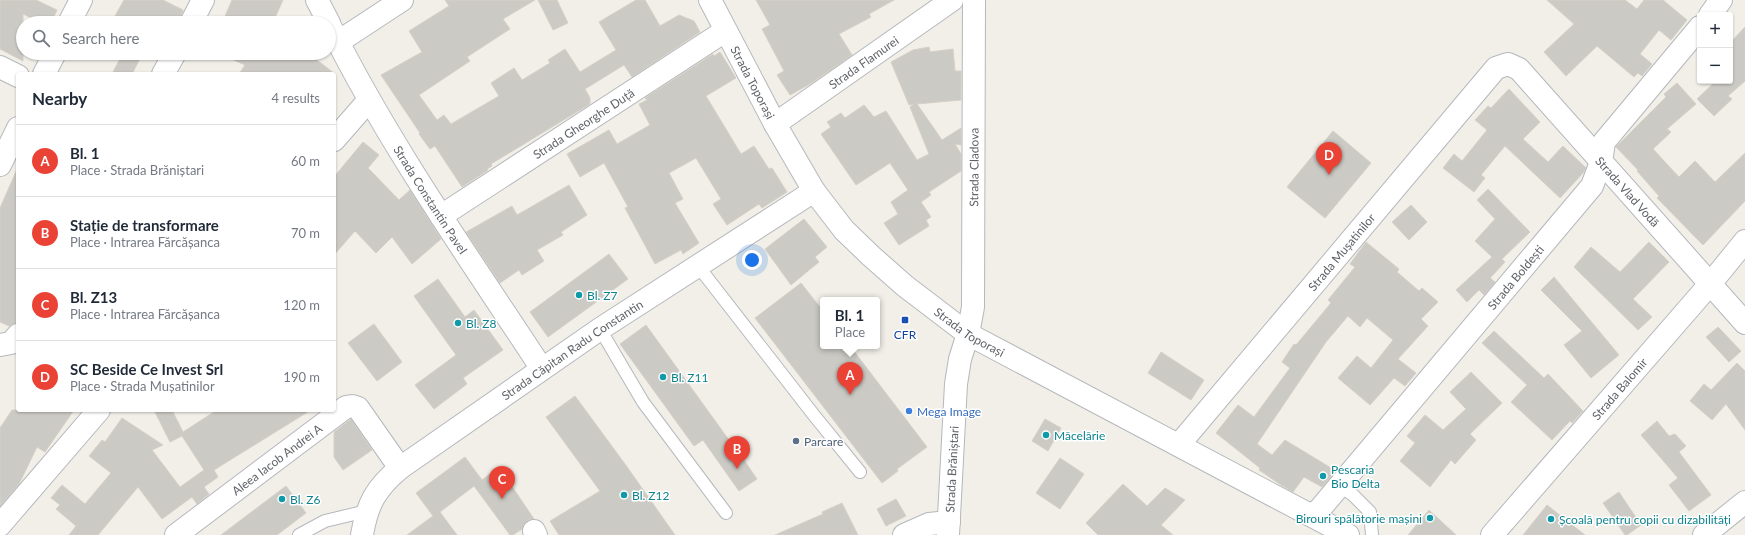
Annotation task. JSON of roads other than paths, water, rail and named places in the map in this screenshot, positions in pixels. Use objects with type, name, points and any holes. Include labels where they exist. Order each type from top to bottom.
[{"type":"street","points":[[73,16],[81,0]]},
{"type":"street","points":[[195,16],[203,0]]},
{"type":"street","name":"Strada Constantin Pavel","points":[[317,0],[325,16]]},
{"type":"street","points":[[336,28],[402,0]]},
{"type":"street","name":"Strada Toporași","points":[[710,0],[775,124],[814,191],[844,230],[905,286],[968,334],[1348,535]]},
{"type":"street","name":"Strada Flamurei","points":[[775,124],[952,0]]},
{"type":"street","name":"Strada Cladova","points":[[968,334],[973,307],[974,0]]},
{"type":"street","points":[[1712,12],[1721,0]]},
{"type":"street","name":"Strada Gheorghe Duță","points":[[441,216],[726,31]]},
{"type":"street","name":"Strada Boldești","points":[[1311,516],[1319,510],[1340,486],[1592,186],[1601,162],[1604,142],[1697,31]]},
{"type":"street","name":"Strada Constantin Pavel","points":[[336,38],[369,100],[441,216],[542,369]]},
{"type":"street","points":[[45,72],[51,60]]},
{"type":"street","points":[[164,72],[171,60]]},
{"type":"street","name":"Strada Vlad Vodă","points":[[1508,64],[1519,69],[1745,323]]},
{"type":"street","name":"Strada Mușatinilor","points":[[1177,444],[1182,441],[1496,68],[1508,64]]},
{"type":"street","points":[[0,68],[16,75]]},
{"type":"street","points":[[336,138],[369,100]]},
{"type":"street","points":[[0,166],[16,132]]},
{"type":"street","name":"Strada Căpitan Radu Constantin","points":[[362,535],[367,511],[372,499],[379,488],[400,468],[600,329],[814,191]]},
{"type":"street","name":"Strada Balomir","points":[[1492,535],[1710,284],[1745,241]]},
{"type":"street","name":"Strada Brăniștari","points":[[948,528],[956,384],[960,359],[968,334]]},
{"type":"street","points":[[0,345],[11,343],[16,337]]},
{"type":"street","name":"Aleea Iacob Andrei A","points":[[176,535],[346,407],[352,406],[358,408],[400,468]]},
{"type":"street","points":[[0,525],[97,412]]},
{"type":"street","points":[[1704,535],[1745,502]]},
{"type":"street","points":[[904,535],[929,524],[948,528]]},
{"type":"lane","points":[[698,266],[860,472]]},
{"type":"lane","points":[[600,329],[643,402],[726,513]]},
{"type":"lane","points":[[1340,486],[1370,512],[1372,535]]},
{"type":"lane","points":[[300,535],[325,521],[367,511]]},
{"type":"place","name":"SC Beside Ce Invest Srl","points":[[1329,175]]},
{"type":"place","name":"Bl. Z7","points":[[579,295]]},
{"type":"place","name":"CFR","points":[[905,320]]},
{"type":"place","name":"Bl. Z8","points":[[458,323]]},
{"type":"place","name":"Bl. Z11","points":[[663,377]]},
{"type":"place","name":"Bl. 1","points":[[850,395]]},
{"type":"place","name":"Mega Image","points":[[909,411]]},
{"type":"place","name":"Măcelărie","points":[[1046,435]]},
{"type":"place","name":"Parcare","points":[[796,441]]},
{"type":"place","name":"Stație de transformare","points":[[737,469]]},
{"type":"place","name":"Pescaria Bio Delta","points":[[1323,476]]},
{"type":"place","name":"Bl. Z12","points":[[624,495]]},
{"type":"place","name":"Bl. Z6","points":[[282,499]]},
{"type":"place","name":"Bl. Z13","points":[[502,499]]},
{"type":"place","name":"Birouri spălătorie mașini","points":[[1430,518]]},
{"type":"place","name":"Școală pentru copii cu dizabilități","points":[[1551,519]]}]
